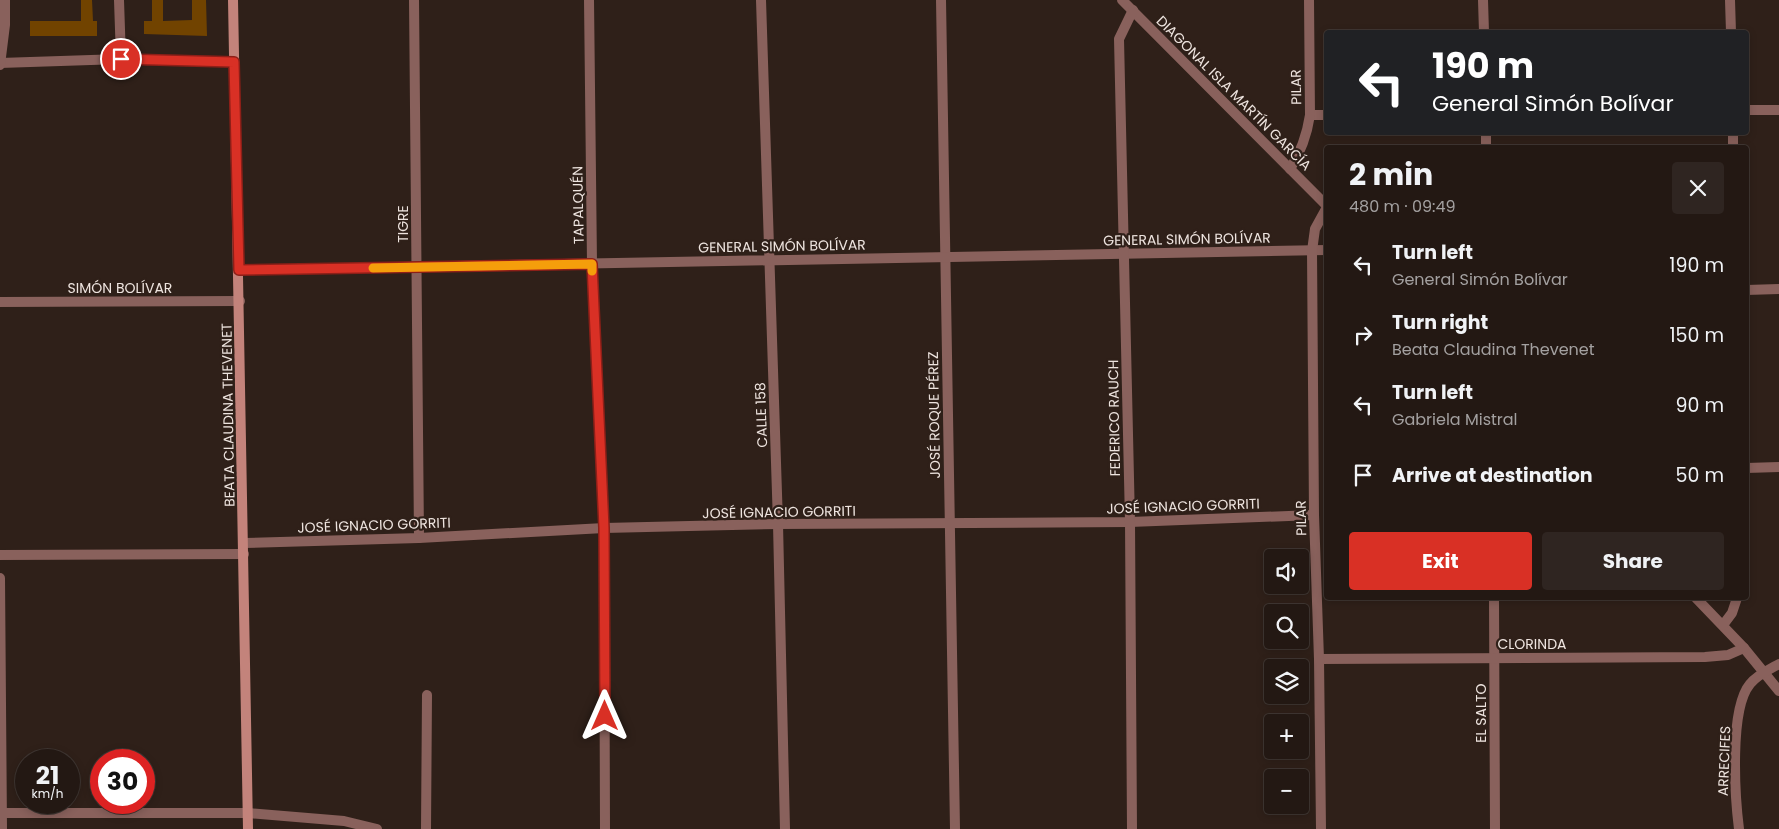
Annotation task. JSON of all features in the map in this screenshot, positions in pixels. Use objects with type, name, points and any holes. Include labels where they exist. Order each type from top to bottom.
[{"type":"main road","name":"BEATA CLAUDINA THEVENET","points":[[233,0],[240,301],[248,829]]},
{"type":"street","points":[[5,0],[5,25],[0,63],[121,59],[234,62]]},
{"type":"street","points":[[119,0],[121,59]]},
{"type":"street","name":"TIGRE","points":[[414,0],[419,538]]},
{"type":"street","name":"TAPALQUÉN","points":[[589,0],[592,264],[604,528],[605,829]]},
{"type":"street","name":"CALLE 158","points":[[761,0],[778,524],[784,829]]},
{"type":"street","name":"JOSÉ ROQUE PÉREZ","points":[[941,0],[955,829]]},
{"type":"street","name":"DIAGONAL ISLA MARTÍN GARCÍA","points":[[1122,0],[1324,205]]},
{"type":"street","name":"PILAR","points":[[1290,169],[1298,156],[1307,134],[1310,115],[1309,0]]},
{"type":"street","points":[[1483,0],[1484,30]]},
{"type":"street","points":[[1730,0],[1731,30]]},
{"type":"street","name":"FEDERICO RAUCH","points":[[1132,829],[1130,522],[1119,39],[1133,10]]},
{"type":"street","points":[[1749,110],[1779,110]]},
{"type":"street","points":[[1310,115],[1324,115]]},
{"type":"street","name":"PILAR","points":[[1321,829],[1319,659],[1314,515],[1312,251],[1315,229],[1324,211]]},
{"type":"street","name":"GENERAL SIMÓN BOLÍVAR","points":[[239,270],[1324,250]]},
{"type":"street","points":[[1749,290],[1779,289]]},
{"type":"street","name":"SIMÓN BOLÍVAR","points":[[0,302],[240,301]]},
{"type":"street","points":[[1749,468],[1779,467]]},
{"type":"street","name":"JOSÉ IGNACIO GORRITI","points":[[244,543],[419,538],[604,528],[778,524],[950,525],[1130,522],[1314,515]]},
{"type":"street","points":[[0,556],[244,554]]},
{"type":"street","points":[[0,578],[2,829]]},
{"type":"street","name":"EL SALTO","points":[[1494,600],[1495,829]]},
{"type":"street","points":[[1698,600],[1744,648],[1779,691]]},
{"type":"street","points":[[1722,625],[1732,613],[1736,600]]},
{"type":"street","name":"CLORINDA","points":[[1319,659],[1705,657],[1728,655],[1744,648]]},
{"type":"street","points":[[1764,672],[1779,664]]},
{"type":"street","name":"ARRECIFES","points":[[1739,829],[1735,795],[1736,743],[1742,704],[1749,684],[1764,672]]},
{"type":"street","points":[[426,829],[427,694]]},
{"type":"street","points":[[1,813],[248,813],[344,821],[377,829]]},
{"type":"building","points":[[81,0],[92,0],[93,21],[97,21],[97,36],[30,36],[30,21],[81,21]]},
{"type":"building","points":[[152,0],[163,0],[163,21],[192,20],[192,0],[206,0],[207,36],[144,34],[144,21],[152,21]]},
{"type":"slow traffic","points":[[373,268],[592,264],[592,271]]},
{"type":"route","points":[[121,59],[234,62],[239,270],[592,264],[604,528],[605,716]]}]
